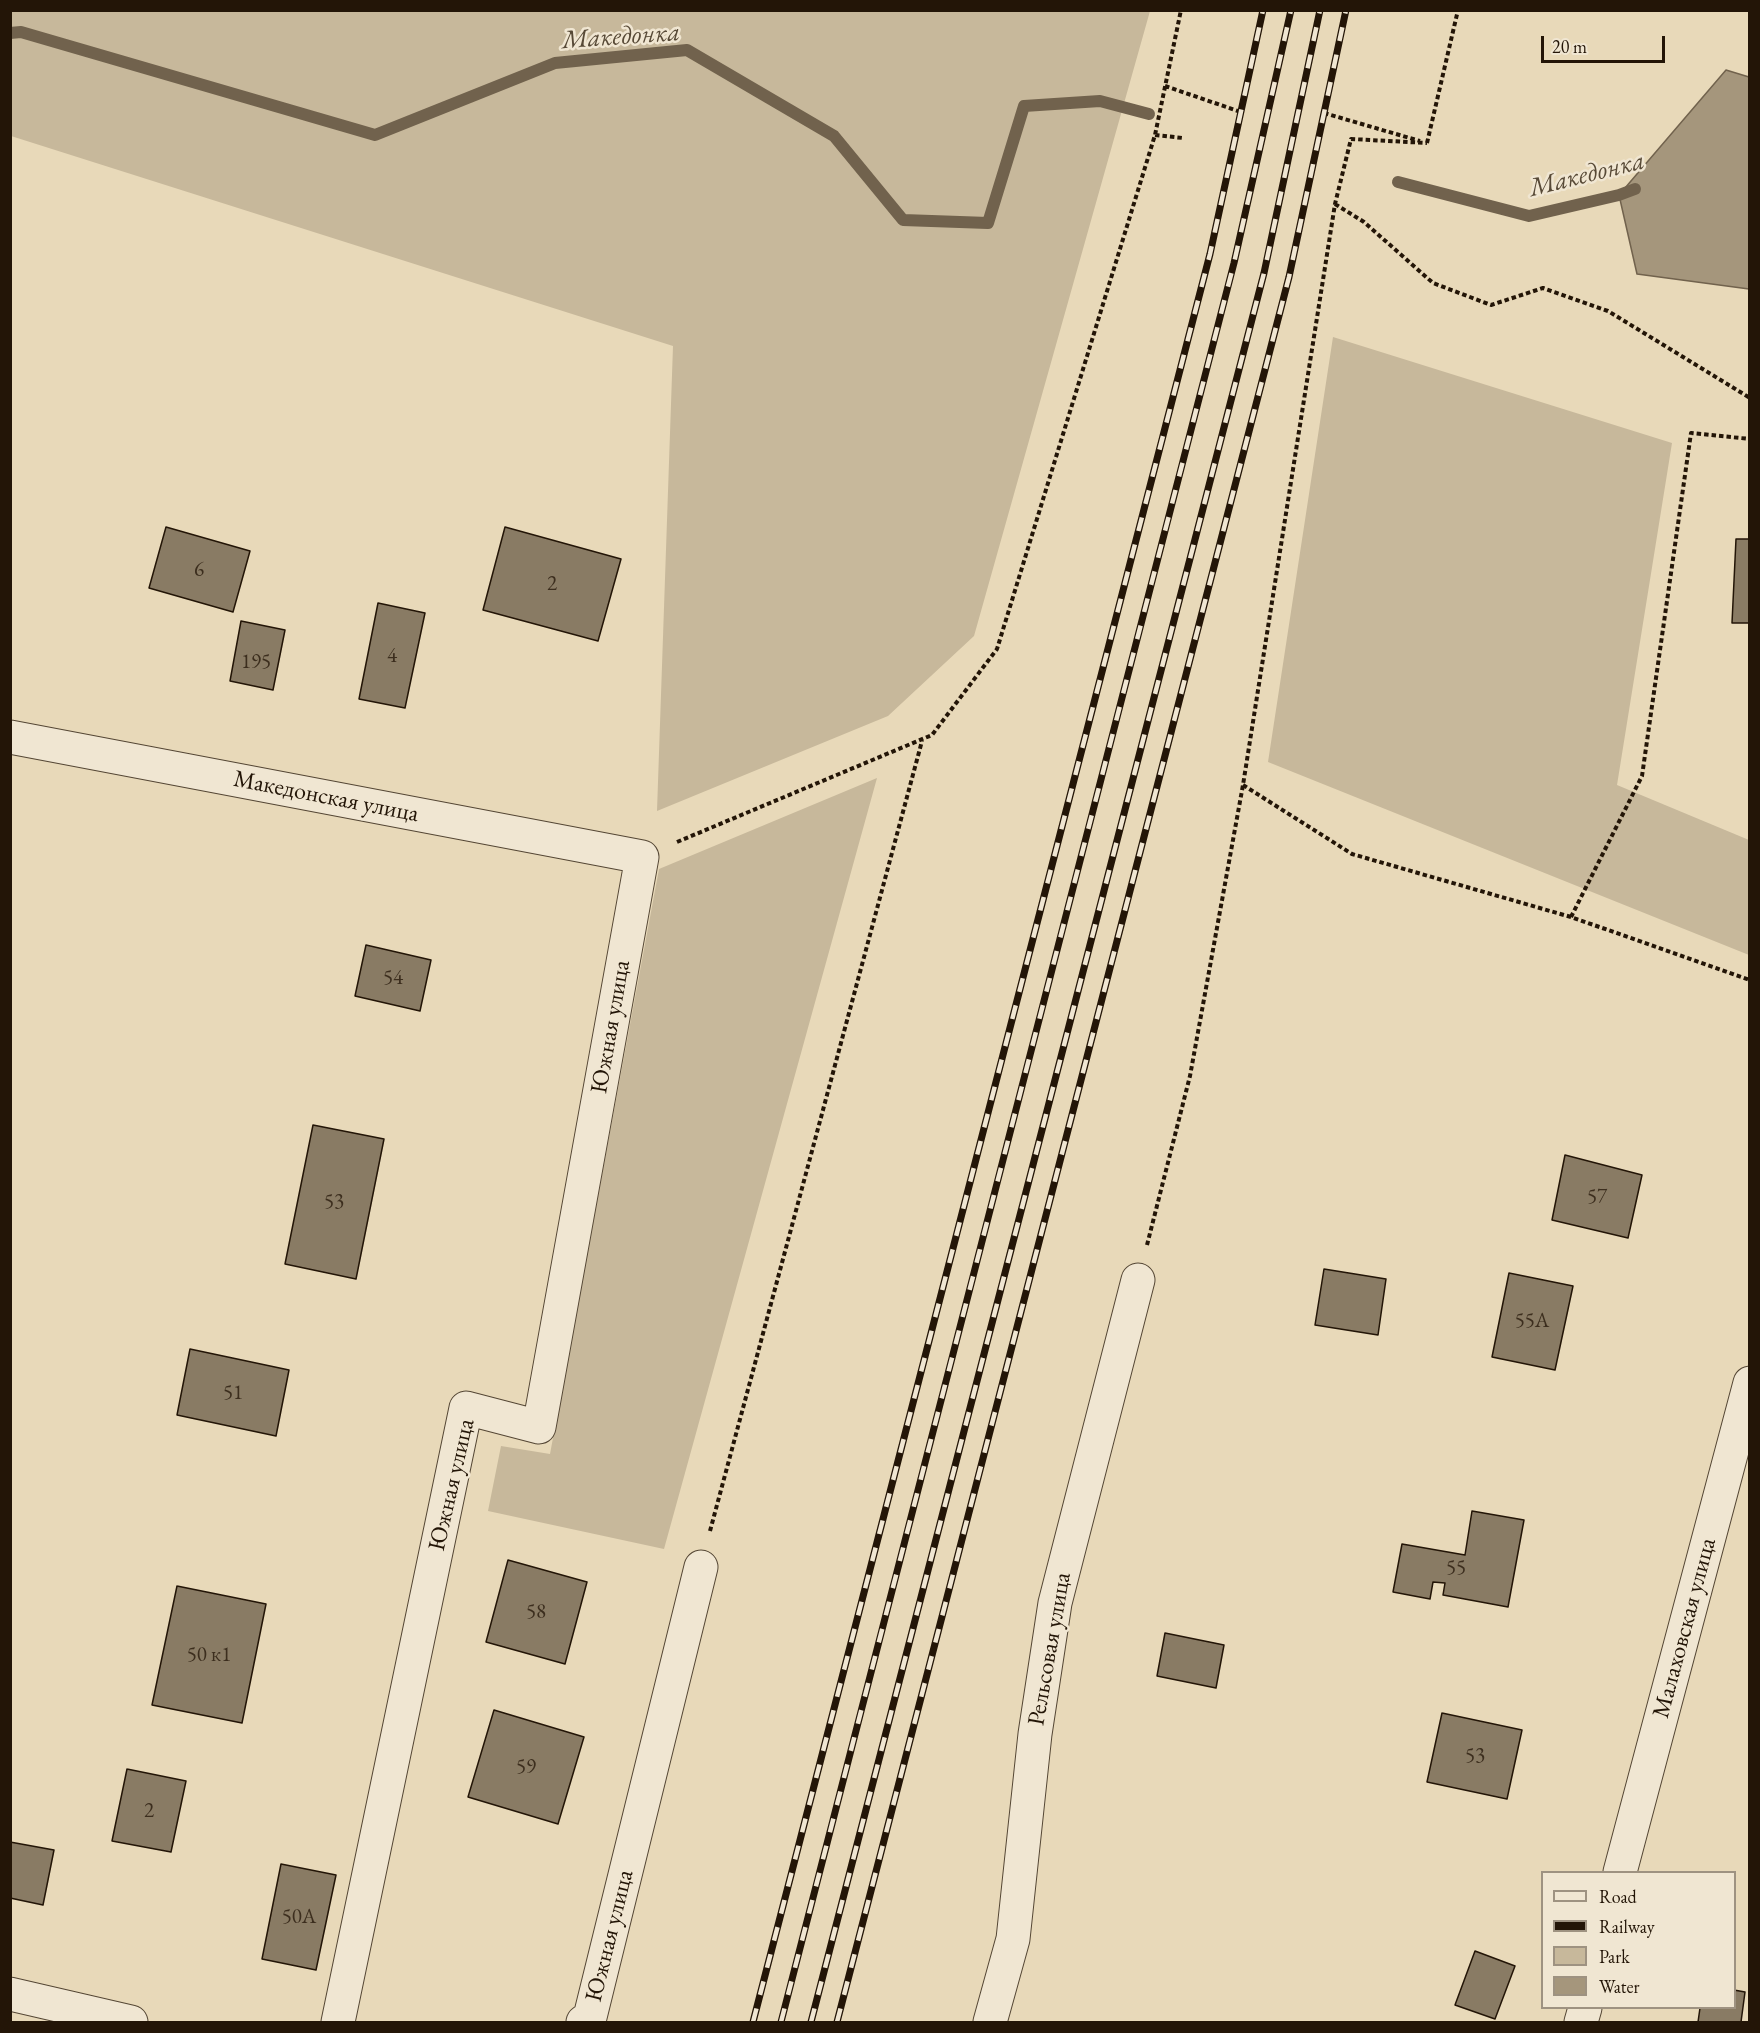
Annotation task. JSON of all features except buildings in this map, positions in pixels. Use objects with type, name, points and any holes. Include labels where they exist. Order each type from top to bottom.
[{"type":"street","name":"Македонская улица","points":[[10,737],[642,857]]},
{"type":"street","name":"Южная улица","points":[[338,2022],[466,1408],[539,1427],[642,857]]},
{"type":"street","name":"Рельсовая улица","points":[[990,2022],[1013,1939],[1035,1734],[1055,1604],[1138,1280]]},
{"type":"street","name":"Малаховская улица","points":[[1620,1871],[1749,1383]]},
{"type":"street","name":"Южная улица","points":[[583,2022],[590,2017],[701,1567]]},
{"type":"street","points":[[10,1994],[131,2022]]},
{"type":"path","points":[[642,857],[922,741],[932,735],[998,649],[1155,135],[1181,10]]},
{"type":"path","points":[[1427,143],[1458,10]]},
{"type":"path","points":[[1165,86],[1241,112]]},
{"type":"path","points":[[1324,112],[1427,143]]},
{"type":"path","points":[[1155,135],[1183,138]]},
{"type":"path","points":[[1138,1280],[1190,1076],[1243,786],[1335,204],[1351,139],[1427,143]]},
{"type":"path","points":[[1335,204],[1364,222],[1433,283],[1491,305],[1543,288],[1608,311],[1749,398]]},
{"type":"path","points":[[1571,917],[1642,776],[1691,433],[1749,439]]},
{"type":"path","points":[[701,1567],[922,741]]},
{"type":"path","points":[[1243,786],[1352,854],[1571,917],[1749,980]]},
{"type":"green space","points":[[11,10],[1150,11],[974,636],[888,716],[657,811],[673,346],[11,136]]},
{"type":"green space","points":[[1333,337],[1672,443],[1617,785],[1749,840],[1749,955],[1268,762]]},
{"type":"green space","points":[[877,778],[664,1549],[488,1511],[501,1446],[550,1454],[659,869]]},
{"type":"water","points":[[1726,70],[1749,77],[1749,289],[1637,274],[1619,195]]},
{"type":"waterway","name":"Македонка","points":[[10,33],[21,32],[375,135],[555,63],[687,50],[834,136],[903,220],[988,223],[1024,106],[1100,101],[1149,114]]},
{"type":"waterway","name":"Македонка","points":[[1398,182],[1529,216],[1619,195],[1635,189]]},
{"type":"railway","points":[[753,2022],[1210,254],[1263,10]]},
{"type":"railway","points":[[781,2022],[1234,263],[1291,10]]},
{"type":"railway","points":[[811,2022],[1264,273],[1320,10]]},
{"type":"railway","points":[[837,2022],[1289,277],[1346,10]]}]
